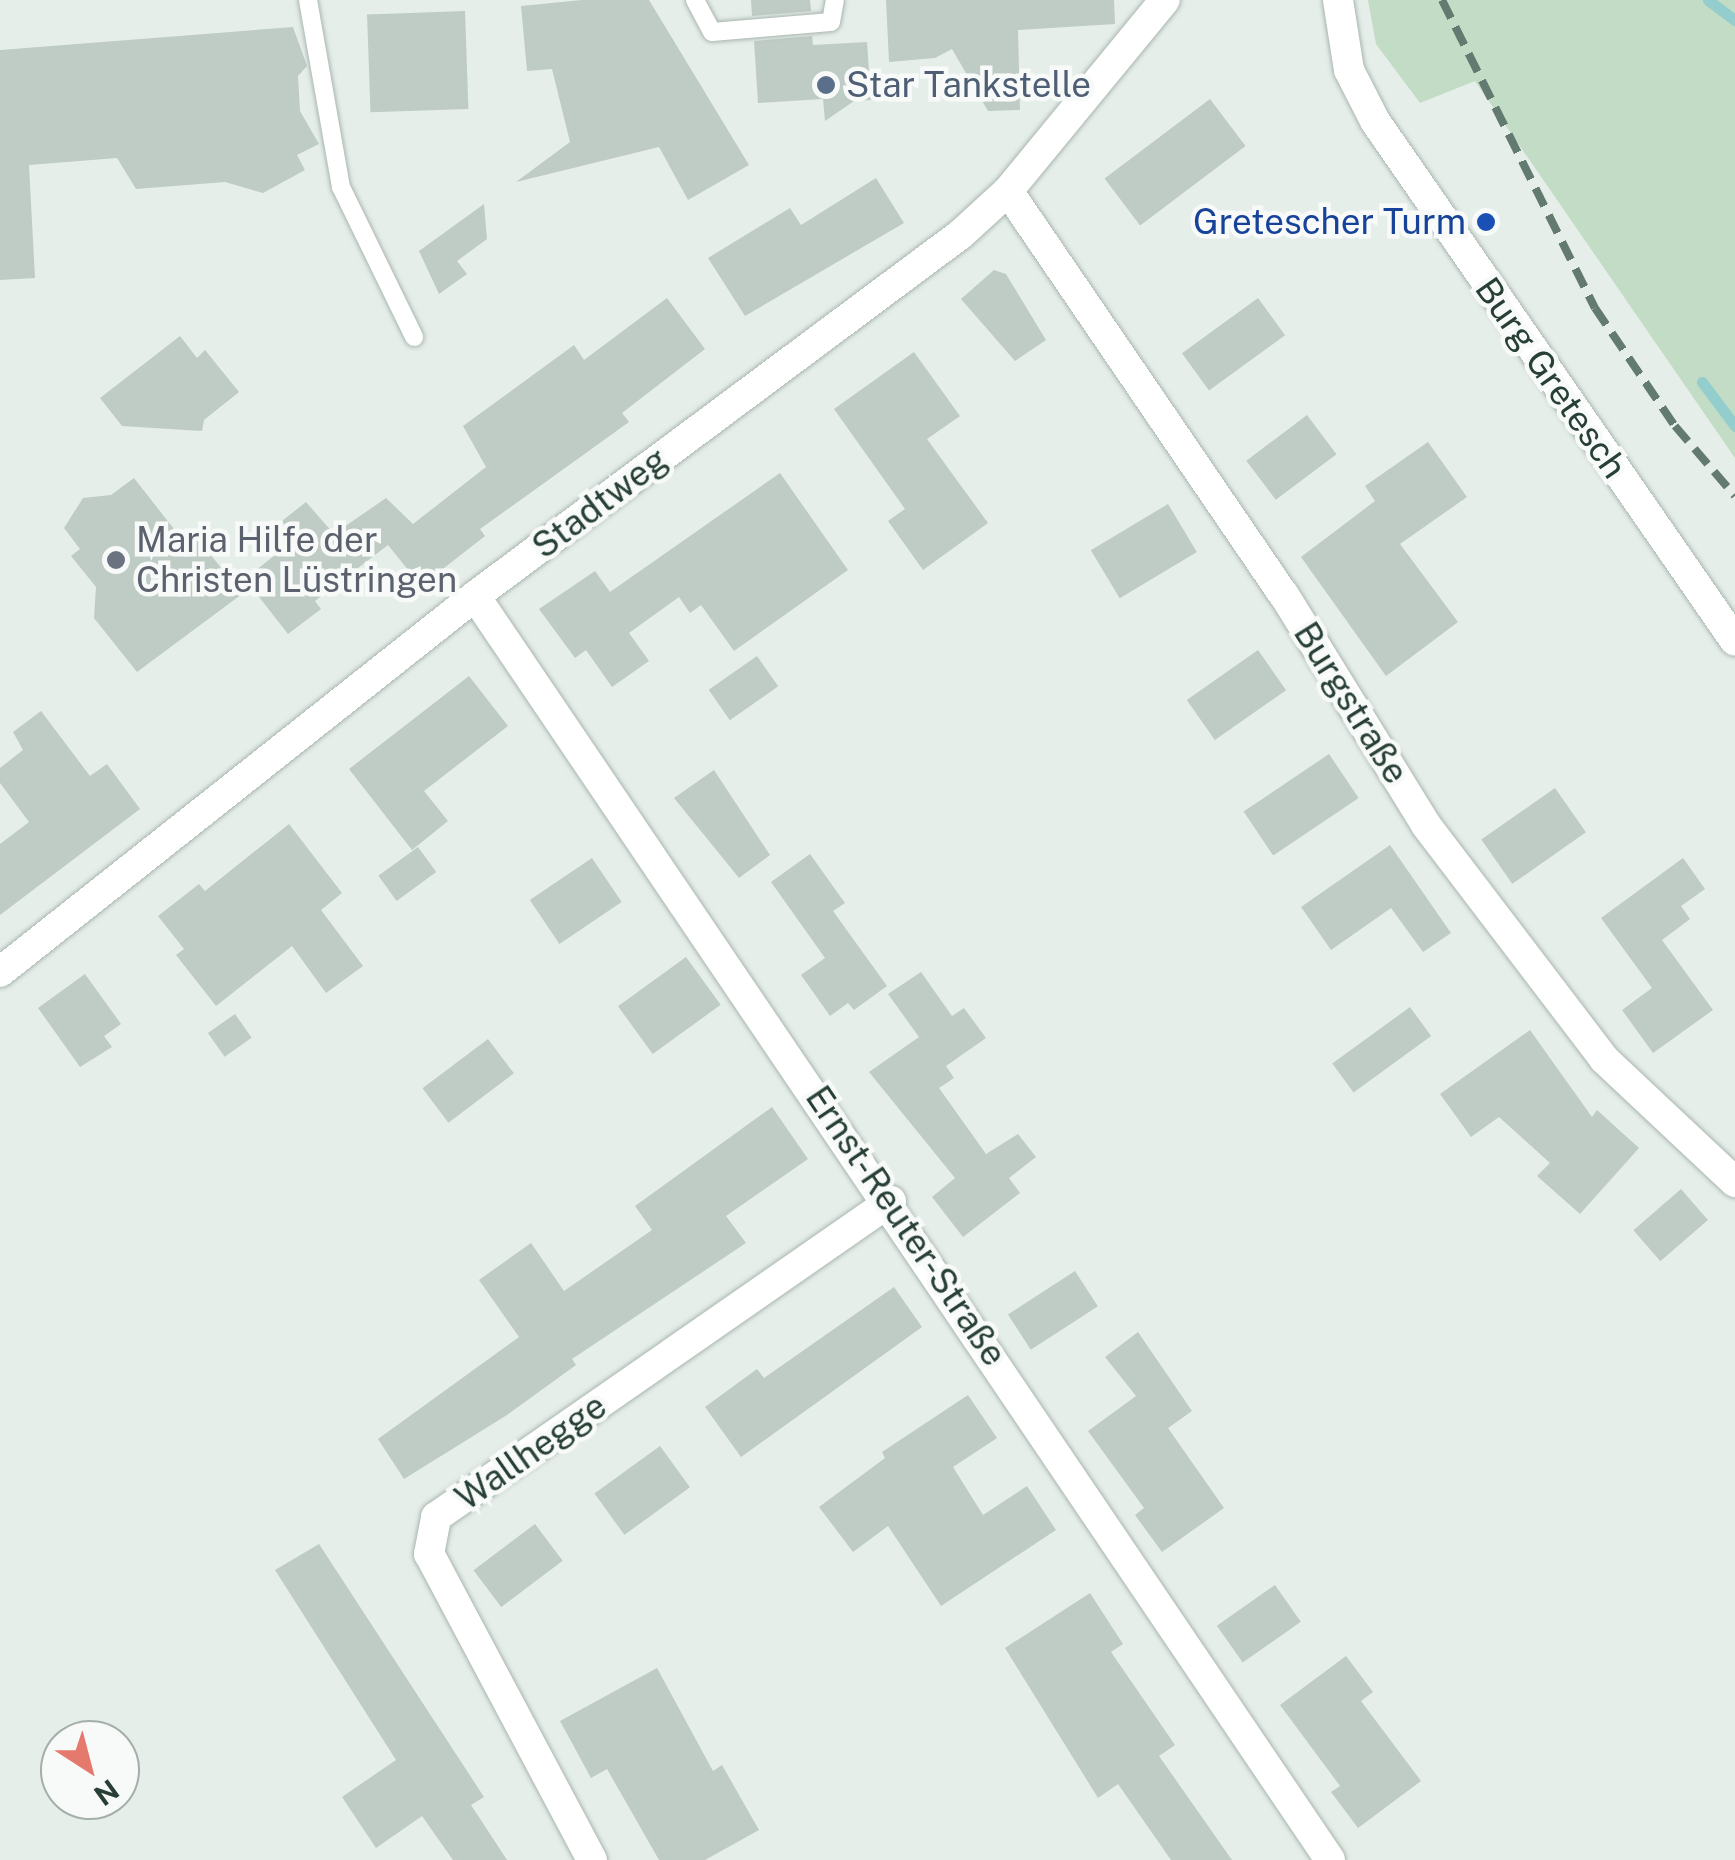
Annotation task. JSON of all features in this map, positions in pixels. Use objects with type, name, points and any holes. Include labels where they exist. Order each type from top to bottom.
[{"type":"street","name":"Stadtweg","points":[[0,972],[475,596],[961,234],[1008,191],[1165,0]]},
{"type":"street","name":"Burg Gretesch","points":[[1338,0],[1349,70],[1374,122],[1735,641]]},
{"type":"street","name":"Burgstraße","points":[[1008,191],[1284,594],[1426,825],[1604,1059],[1735,1182]]},
{"type":"street","name":"Ernst-Reuter-Straße","points":[[475,596],[891,1201],[1330,1860]]},
{"type":"street","name":"Wallhegge","points":[[592,1860],[429,1554],[436,1517],[891,1201]]},
{"type":"lane","points":[[308,0],[341,187],[414,337]]},
{"type":"lane","points":[[696,0],[712,32],[831,22],[835,0]]},
{"type":"green space","points":[[1368,0],[1735,0],[1735,458],[1475,81],[1420,103],[1376,44]]},
{"type":"building","points":[[582,0],[649,0],[749,165],[688,200],[659,147],[516,182],[570,142],[552,69],[527,71],[521,6]]},
{"type":"building","points":[[751,0],[810,0],[811,11],[752,16]]},
{"type":"building","points":[[886,0],[1114,0],[1115,24],[1018,30],[1020,110],[988,111],[952,49],[935,58],[889,62]]},
{"type":"building","points":[[465,11],[468,109],[370,112],[367,14]]},
{"type":"building","points":[[293,27],[307,66],[298,76],[300,111],[319,144],[297,155],[305,170],[263,193],[225,182],[136,189],[117,158],[29,165],[35,278],[0,280],[0,50]]},
{"type":"building","points":[[812,36],[813,45],[867,42],[871,100],[854,101],[825,121],[823,99],[758,103],[754,41]]},
{"type":"building","points":[[1210,99],[1246,146],[1140,226],[1105,178]]},
{"type":"building","points":[[876,178],[904,223],[745,316],[708,258],[790,208],[801,225]]},
{"type":"building","points":[[484,204],[487,239],[457,261],[467,274],[439,294],[419,251]]},
{"type":"building","points":[[994,270],[1006,274],[1046,340],[1015,361],[961,299]]},
{"type":"building","points":[[667,298],[705,349],[622,413],[629,422],[480,529],[485,536],[421,586],[388,545],[315,601],[321,609],[288,634],[245,579],[295,539],[282,521],[306,502],[334,534],[386,498],[413,524],[486,467],[463,426],[574,345],[584,360]]},
{"type":"building","points":[[1258,298],[1285,335],[1209,390],[1182,353]]},
{"type":"building","points":[[180,336],[197,358],[205,350],[239,392],[204,420],[202,431],[122,426],[100,398]]},
{"type":"building","points":[[914,352],[960,416],[927,439],[988,523],[923,570],[888,521],[905,509],[834,409]]},
{"type":"building","points":[[1307,415],[1336,454],[1276,500],[1246,461]]},
{"type":"building","points":[[1428,442],[1467,497],[1400,544],[1458,622],[1386,676],[1301,557],[1375,501],[1365,486]]},
{"type":"building","points":[[780,473],[848,570],[734,651],[701,605],[690,613],[679,597],[629,633],[649,661],[612,687],[586,650],[575,658],[539,609],[595,571],[610,592]]},
{"type":"building","points":[[134,478],[181,538],[191,530],[242,594],[137,672],[94,618],[96,587],[71,556],[80,549],[64,528],[83,498],[111,495]]},
{"type":"building","points":[[1168,504],[1197,552],[1120,598],[1091,550]]},
{"type":"building","points":[[1258,650],[1286,690],[1215,740],[1187,700]]},
{"type":"building","points":[[757,656],[778,686],[730,720],[709,690]]},
{"type":"building","points":[[469,676],[508,726],[424,791],[448,821],[412,850],[349,769]]},
{"type":"building","points":[[41,711],[90,776],[107,764],[140,809],[0,915],[0,844],[29,822],[0,783],[0,768],[23,750],[13,732]]},
{"type":"building","points":[[1329,754],[1359,798],[1273,856],[1244,812]]},
{"type":"building","points":[[714,770],[770,855],[739,878],[674,798]]},
{"type":"building","points":[[1555,788],[1586,832],[1512,884],[1481,840]]},
{"type":"building","points":[[289,824],[342,893],[321,910],[363,966],[326,993],[292,946],[216,1006],[176,955],[184,949],[158,916],[199,884],[205,891]]},
{"type":"building","points":[[1390,845],[1451,933],[1423,952],[1391,908],[1331,950],[1301,907]]},
{"type":"building","points":[[418,847],[436,872],[397,901],[378,876]]},
{"type":"building","points":[[810,854],[845,903],[833,911],[887,986],[854,1010],[848,1003],[830,1016],[801,975],[825,958],[771,882]]},
{"type":"building","points":[[592,858],[622,902],[559,944],[530,900]]},
{"type":"building","points":[[1683,858],[1705,889],[1681,906],[1690,919],[1662,940],[1713,1010],[1653,1053],[1622,1010],[1652,988],[1601,918]]},
{"type":"building","points":[[686,957],[721,1005],[653,1054],[618,1006]]},
{"type":"building","points":[[921,972],[952,1016],[964,1008],[986,1038],[946,1066],[954,1078],[939,1088],[986,1154],[1018,1134],[1036,1157],[1009,1178],[1020,1193],[963,1237],[932,1197],[955,1178],[869,1072],[919,1037],[888,994]]},
{"type":"building","points":[[85,974],[121,1024],[104,1036],[112,1047],[80,1067],[38,1008]]},
{"type":"building","points":[[1410,1007],[1431,1036],[1353,1093],[1332,1063]]},
{"type":"building","points":[[235,1014],[252,1038],[225,1057],[208,1033]]},
{"type":"building","points":[[1530,1030],[1592,1117],[1597,1110],[1639,1148],[1580,1214],[1537,1176],[1550,1163],[1499,1117],[1471,1137],[1440,1094]]},
{"type":"building","points":[[488,1039],[514,1073],[448,1123],[423,1088]]},
{"type":"building","points":[[772,1107],[808,1159],[726,1216],[746,1243],[572,1359],[576,1365],[507,1415],[404,1479],[378,1439],[519,1337],[479,1280],[531,1243],[564,1291],[652,1230],[635,1206]]},
{"type":"building","points":[[1681,1189],[1708,1220],[1660,1261],[1633,1230]]},
{"type":"building","points":[[1075,1271],[1098,1306],[1031,1350],[1008,1315]]},
{"type":"building","points":[[894,1287],[922,1327],[741,1457],[705,1407],[757,1369],[764,1378]]},
{"type":"building","points":[[1138,1332],[1192,1411],[1168,1428],[1224,1508],[1162,1552],[1135,1515],[1144,1508],[1088,1431],[1136,1396],[1105,1357]]},
{"type":"building","points":[[968,1395],[997,1438],[953,1467],[983,1515],[1027,1486],[1056,1530],[941,1606],[888,1526],[853,1552],[819,1507],[885,1458],[882,1452]]},
{"type":"building","points":[[660,1446],[690,1487],[624,1535],[594,1494]]},
{"type":"building","points":[[535,1524],[563,1561],[501,1607],[474,1570]]},
{"type":"building","points":[[319,1544],[484,1797],[471,1805],[507,1860],[453,1860],[422,1816],[376,1848],[342,1797],[396,1760],[275,1570]]},
{"type":"building","points":[[1275,1585],[1301,1622],[1243,1663],[1217,1626]]},
{"type":"building","points":[[1090,1593],[1123,1644],[1111,1652],[1175,1745],[1159,1756],[1232,1860],[1171,1860],[1118,1784],[1098,1798],[1005,1648]]},
{"type":"building","points":[[1346,1656],[1373,1692],[1361,1701],[1421,1781],[1358,1828],[1331,1792],[1340,1786],[1280,1705]]},
{"type":"building","points":[[657,1668],[713,1771],[722,1765],[759,1830],[705,1860],[659,1860],[607,1769],[591,1778],[560,1721]]},
{"type":"waterway","points":[[1708,0],[1735,20]]},
{"type":"waterway","points":[[1702,382],[1735,426]]},
{"type":"railway","points":[[1442,0],[1595,308],[1675,426],[1735,496]]},
{"type":"place","name":"Star Tankstelle","points":[[826,85]]},
{"type":"place","name":"Gretescher Turm","points":[[1486,222]]},
{"type":"place","name":"Maria Hilfe der Christen Lüstringen","points":[[116,560]]}]
